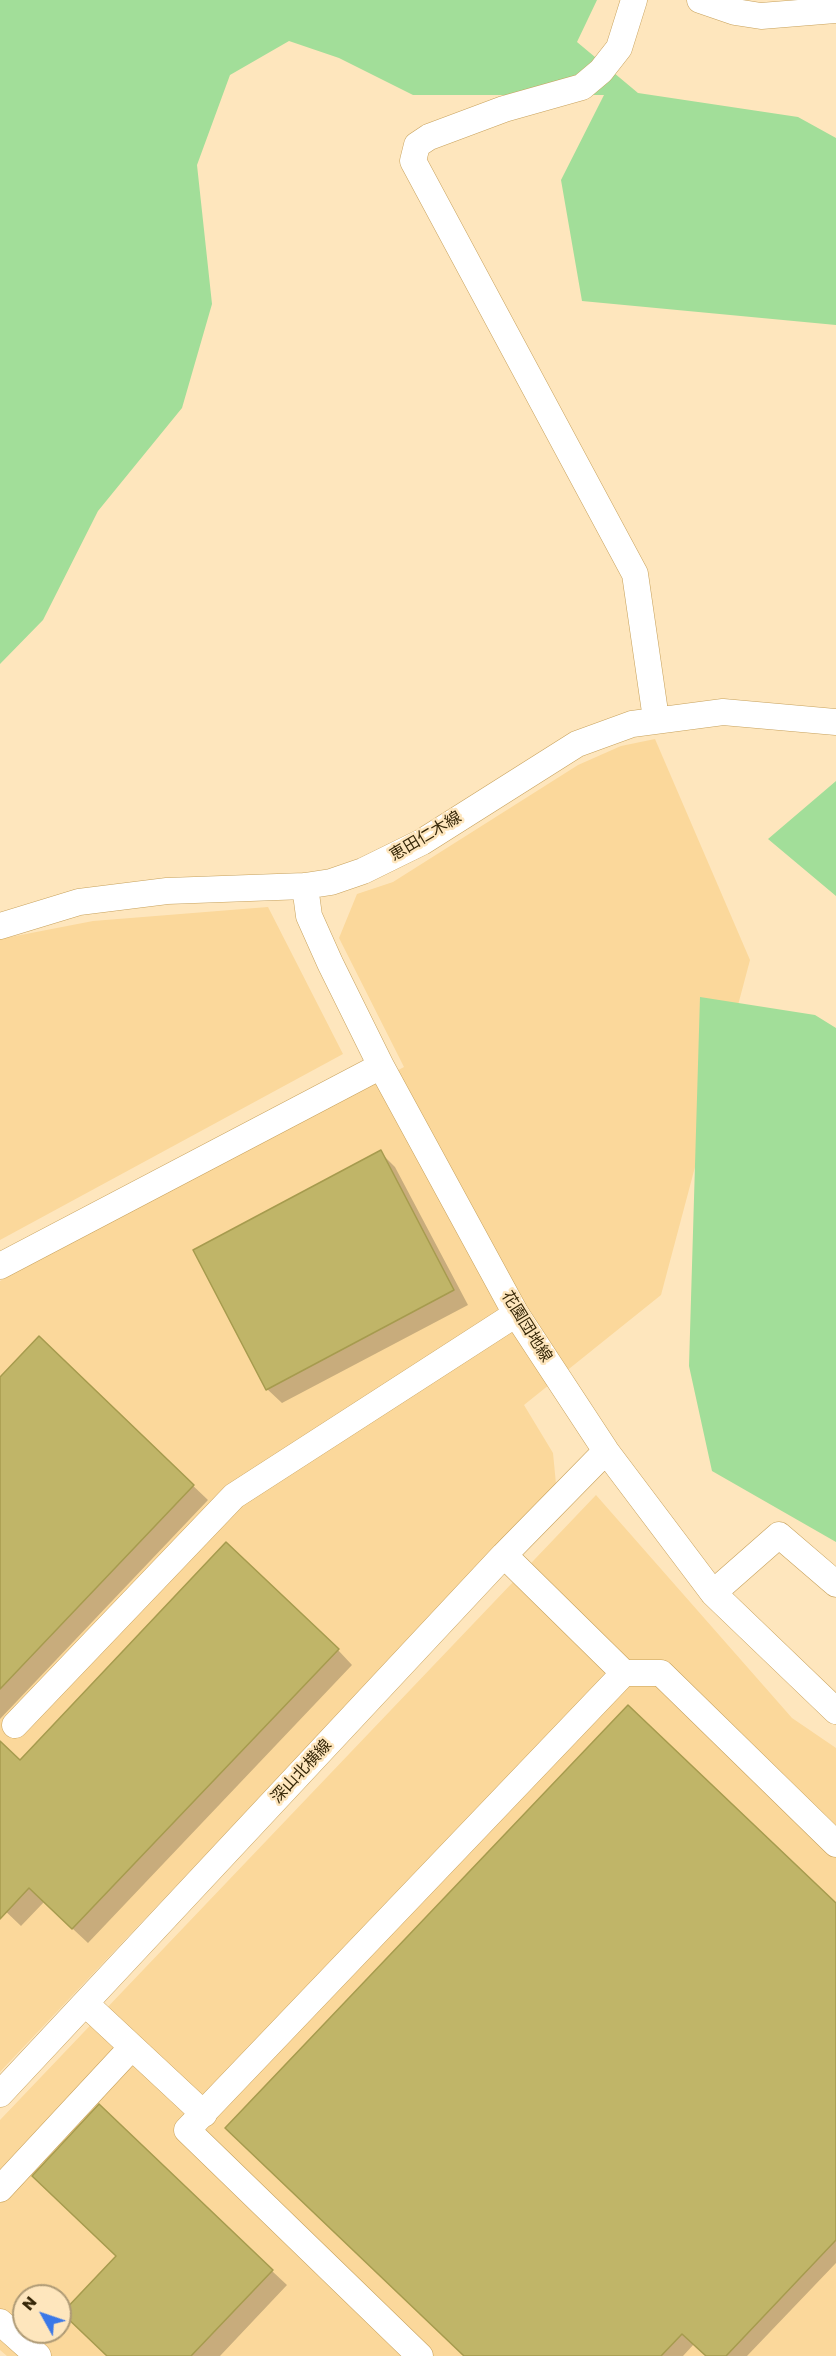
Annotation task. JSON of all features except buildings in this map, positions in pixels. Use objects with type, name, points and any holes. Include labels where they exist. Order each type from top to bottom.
[{"type":"street","points":[[634,0],[619,48],[601,71],[582,87],[504,109],[429,137],[417,145],[413,161],[635,574],[657,719]]},
{"type":"street","points":[[700,0],[735,12],[760,16],[836,10]]},
{"type":"street","name":"恵田仁木線","points":[[0,926],[79,902],[167,891],[304,885],[331,882],[363,872],[398,855],[577,744],[632,724],[723,712],[836,722]]},
{"type":"street","name":"花園団地線","points":[[304,885],[309,916],[381,1066],[516,1314],[606,1451],[713,1593],[836,1711]]},
{"type":"street","points":[[0,1266],[381,1066]]},
{"type":"street","points":[[15,1725],[234,1496],[516,1314]]},
{"type":"street","name":"深山北横線","points":[[0,2094],[504,1555],[606,1451]]},
{"type":"street","points":[[713,1593],[779,1535],[836,1584]]},
{"type":"street","points":[[504,1555],[624,1673],[661,1673],[836,1844]]},
{"type":"street","points":[[420,2356],[187,2130],[624,1673]]},
{"type":"street","points":[[86,2004],[204,2114]]},
{"type":"street","points":[[0,2189],[132,2047]]},
{"type":"street","points":[[0,2322],[38,2356]]},
{"type":"shaded area","points":[[655,739],[750,960],[661,1295],[524,1405],[553,1453],[556,1484],[0,2072],[0,1281],[404,1067],[339,938],[357,894],[393,882],[578,765],[621,746]]},
{"type":"shaded area","points":[[268,907],[343,1054],[0,1240],[0,939],[93,921]]},
{"type":"shaded area","points":[[596,1495],[792,1718],[836,1748],[836,2356],[7,2356],[0,2350],[0,2120]]},
{"type":"green space","points":[[0,0],[597,0],[577,42],[638,93],[798,117],[836,138],[836,325],[582,301],[561,180],[604,95],[413,95],[339,58],[289,41],[230,75],[197,165],[212,304],[182,408],[98,511],[43,620],[0,664]]},
{"type":"green space","points":[[836,781],[836,896],[768,839]]},
{"type":"green space","points":[[700,997],[815,1015],[836,1028],[836,1542],[712,1471],[689,1366]]}]
